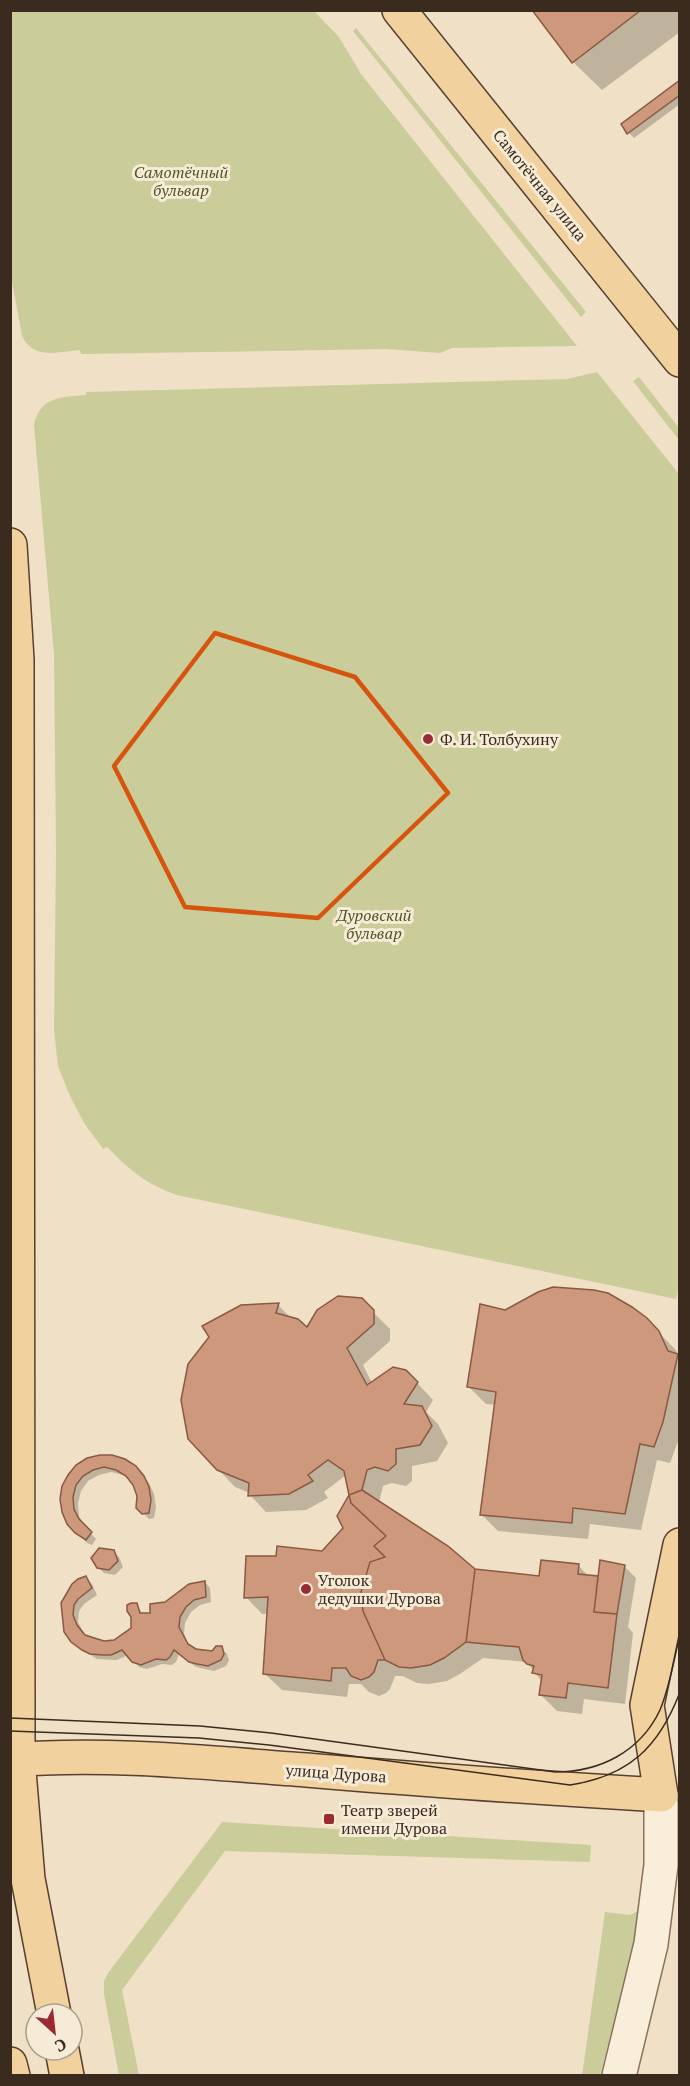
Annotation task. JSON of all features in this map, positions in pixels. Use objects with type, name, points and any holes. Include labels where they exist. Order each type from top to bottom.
[{"type":"main road","name":"Самотёчная улица","points":[[399,10],[680,360]]},
{"type":"main road","points":[[10,545],[17,660],[14,1760],[28,1879],[52,2002]]},
{"type":"main road","points":[[661,1795],[647,1705],[680,1545]]},
{"type":"main road","points":[[661,1795],[680,1753]]},
{"type":"main road","name":"улица Дурова","points":[[14,1760],[76,1757],[249,1766],[529,1788],[661,1795]]},
{"type":"main road","points":[[10,2064],[13,2076]]},
{"type":"street","points":[[619,2076],[651,1944],[661,1865],[661,1795]]},
{"type":"highlighted area","points":[[215,633],[355,677],[448,793],[318,918],[185,907],[114,766]]},
{"type":"green space","name":"Самотёчный бульвар","points":[[10,11],[314,11],[339,37],[361,74],[577,346],[452,348],[440,353],[386,349],[81,354],[80,350],[47,353],[33,349],[22,336],[10,271]]},
{"type":"green space","points":[[356,28],[586,312],[581,317],[353,31]]},
{"type":"green space","name":"Дуровский бульвар","points":[[597,372],[679,474],[680,1283],[676,1299],[177,1195],[156,1186],[139,1176],[107,1147],[103,1149],[84,1123],[58,1066],[54,1030],[56,853],[54,654],[34,425],[41,408],[53,400],[86,395],[86,392],[567,379]]},
{"type":"green space","points":[[639,377],[679,428],[679,440],[633,381]]},
{"type":"green space","points":[[222,1822],[591,1845],[590,1862],[225,1851],[122,1990],[139,2075],[119,2075],[104,1994],[104,1981]]},
{"type":"green space","points":[[644,1908],[600,2075],[582,2076],[605,1912],[630,1915]]},
{"type":"building","points":[[532,10],[641,10],[572,63]]},
{"type":"building","points":[[680,80],[680,95],[627,134],[621,124]]},
{"type":"building","points":[[553,1287],[608,1293],[647,1318],[659,1331],[668,1351],[678,1354],[663,1422],[654,1447],[640,1444],[625,1514],[573,1508],[572,1523],[480,1515],[496,1392],[467,1387],[480,1304],[505,1310],[538,1292]]},
{"type":"building","points":[[338,1296],[362,1298],[374,1310],[374,1324],[347,1348],[367,1385],[393,1367],[406,1370],[418,1382],[404,1404],[422,1406],[432,1426],[420,1445],[396,1449],[396,1464],[388,1471],[375,1467],[367,1470],[362,1490],[349,1495],[344,1471],[328,1460],[308,1475],[313,1481],[289,1494],[248,1496],[249,1483],[217,1470],[188,1439],[181,1400],[188,1364],[209,1337],[202,1326],[241,1305],[279,1303],[276,1313],[298,1319],[307,1327],[317,1310]]},
{"type":"building","points":[[112,1455],[136,1466],[149,1487],[151,1500],[149,1513],[142,1514],[136,1508],[137,1496],[126,1476],[104,1467],[93,1470],[83,1476],[76,1485],[73,1497],[74,1509],[79,1519],[92,1532],[86,1540],[67,1524],[60,1499],[62,1486],[76,1465],[87,1458]]},
{"type":"building","points":[[362,1490],[448,1546],[475,1569],[466,1642],[430,1665],[399,1667],[385,1660],[363,1611],[361,1592],[370,1562],[385,1557],[374,1546],[386,1536],[351,1503],[349,1495]]},
{"type":"building","points":[[349,1495],[351,1503],[386,1536],[374,1546],[385,1557],[370,1562],[361,1592],[363,1611],[385,1660],[378,1660],[374,1672],[361,1680],[351,1676],[346,1668],[332,1668],[331,1681],[263,1674],[268,1597],[244,1598],[246,1556],[276,1556],[277,1546],[322,1551],[343,1528],[337,1516]]},
{"type":"building","points":[[99,1548],[114,1550],[118,1561],[109,1570],[97,1568],[91,1558]]},
{"type":"building","points":[[541,1560],[579,1564],[578,1574],[598,1576],[594,1612],[617,1614],[608,1688],[568,1683],[566,1698],[539,1695],[542,1675],[532,1673],[534,1666],[523,1660],[519,1647],[466,1642],[475,1569],[539,1576]]},
{"type":"building","points":[[600,1560],[625,1565],[617,1614],[594,1612]]},
{"type":"building","points":[[86,1576],[92,1588],[78,1599],[74,1605],[73,1615],[85,1635],[104,1641],[114,1640],[131,1628],[131,1617],[127,1611],[127,1605],[137,1603],[140,1613],[150,1613],[150,1604],[165,1602],[189,1584],[205,1581],[206,1597],[194,1600],[186,1607],[180,1617],[179,1627],[188,1644],[196,1649],[212,1651],[216,1646],[222,1646],[224,1654],[221,1660],[208,1666],[197,1664],[189,1662],[174,1650],[166,1660],[156,1659],[141,1665],[132,1662],[122,1650],[111,1655],[103,1655],[90,1654],[82,1650],[71,1642],[64,1632],[61,1603],[72,1584]]},
{"type":"tram line","points":[[10,1718],[200,1726],[271,1733],[555,1772],[572,1771],[588,1768],[617,1757],[630,1748],[652,1725],[666,1692],[680,1634]]},
{"type":"tram line","points":[[10,1731],[199,1738],[269,1745],[570,1785],[591,1781],[609,1774],[639,1756],[662,1728],[680,1692]]},
{"type":"place","name":"Ф. И. Толбухину","points":[[428,739]]},
{"type":"place","name":"Уголок дедушки Дурова","points":[[306,1589]]},
{"type":"place","name":"Театр зверей имени Дурова","points":[[329,1819]]}]
